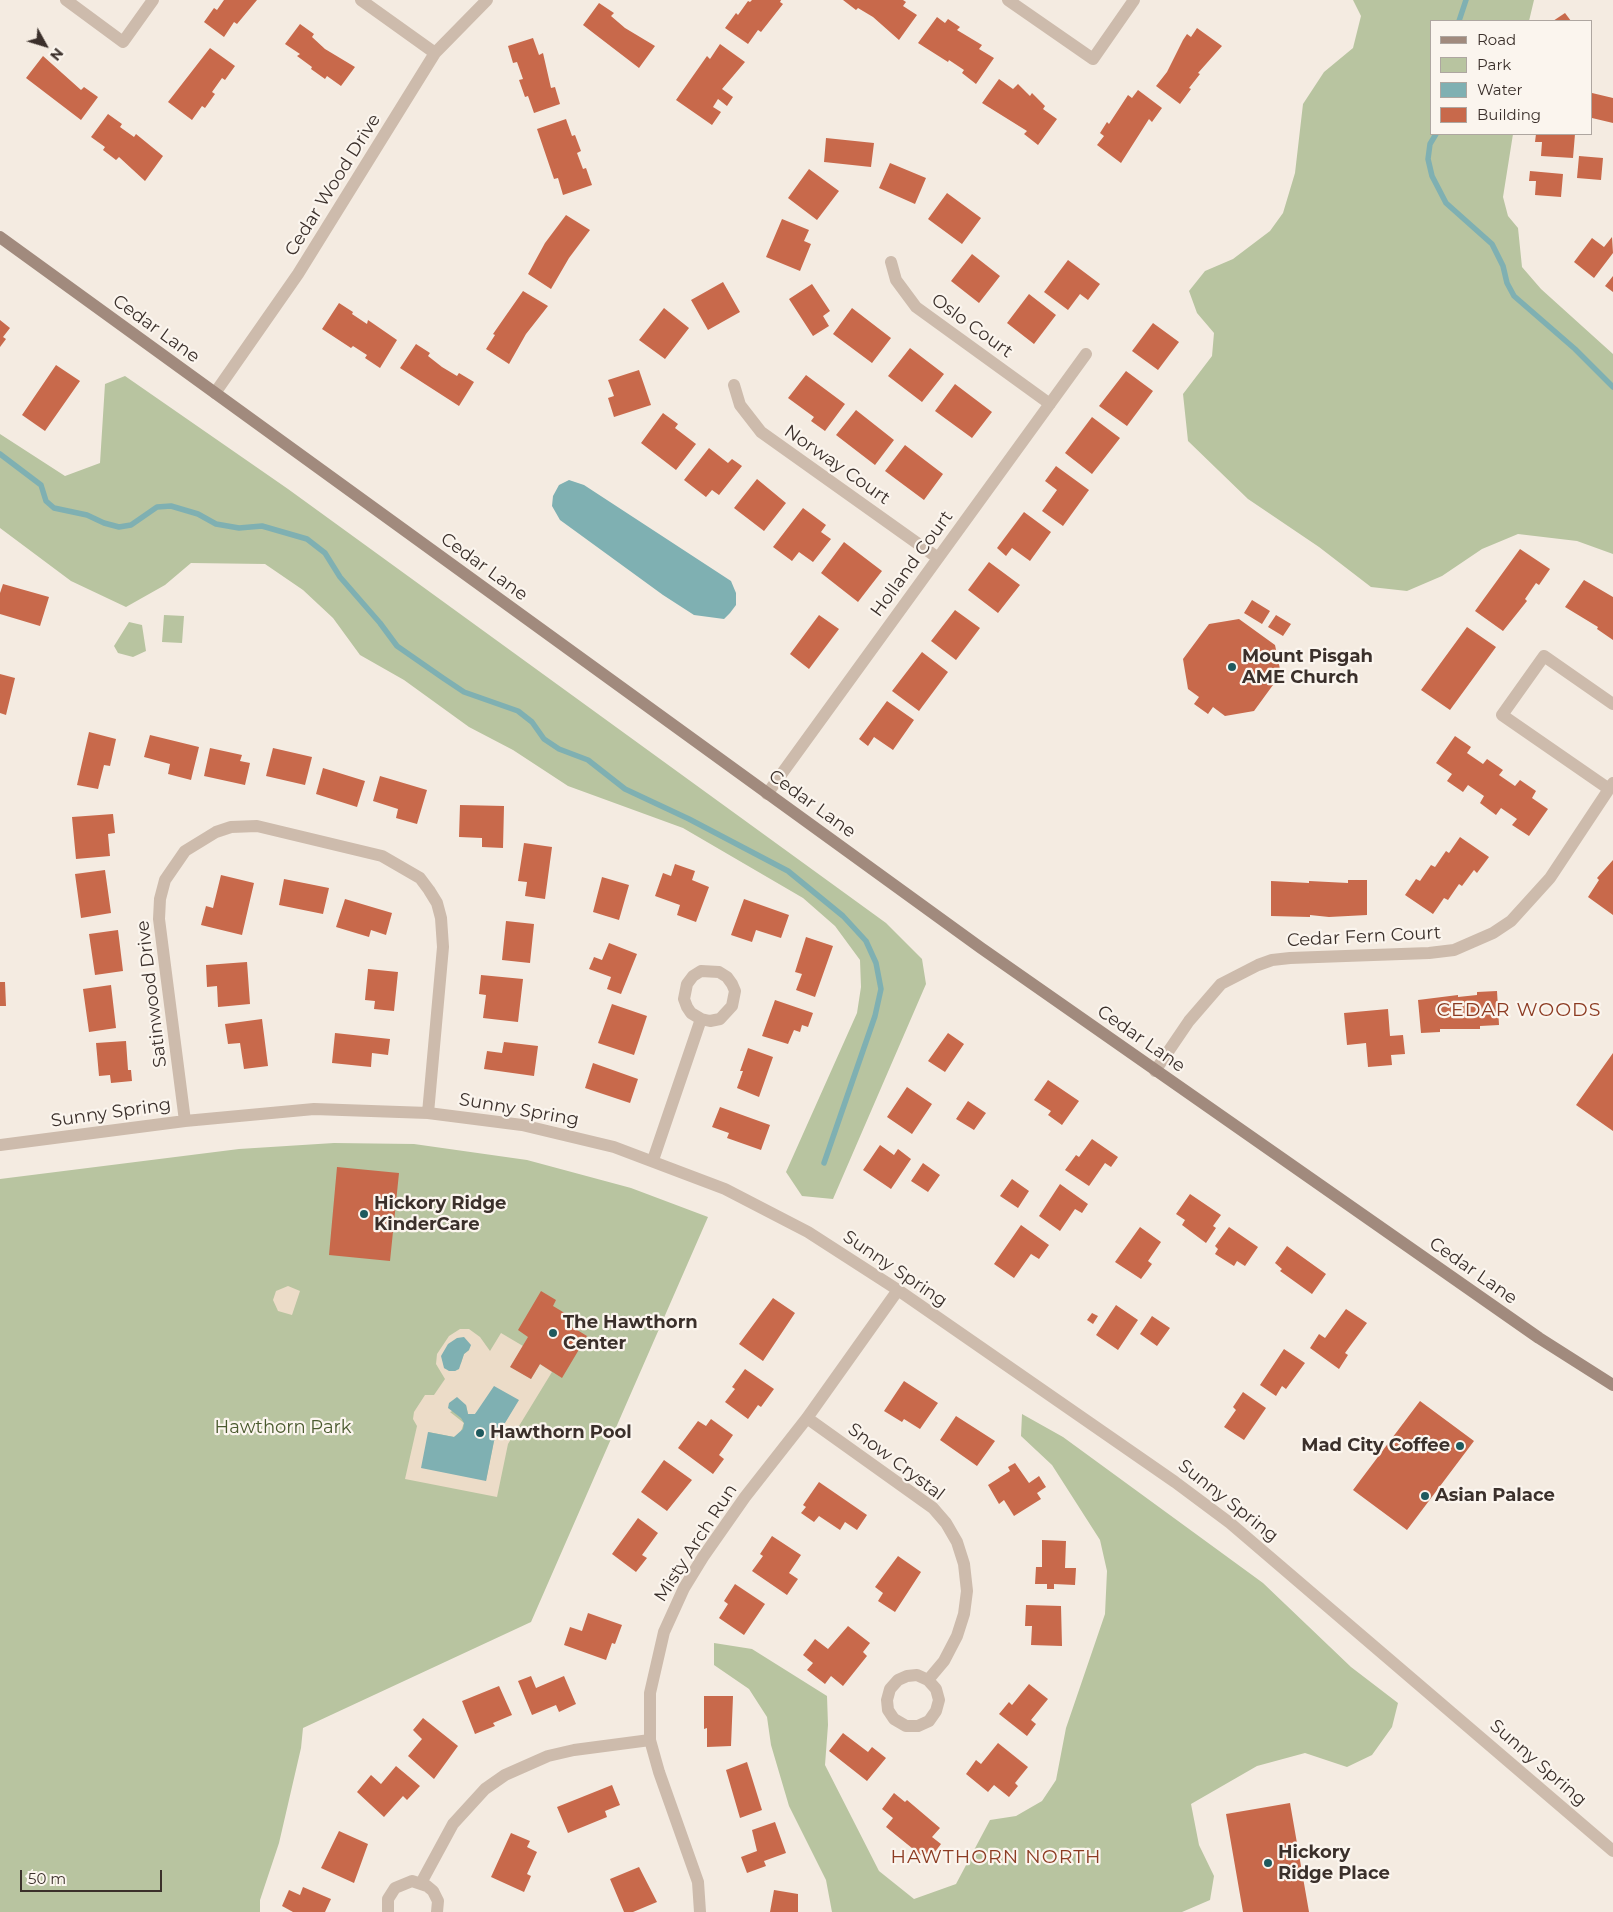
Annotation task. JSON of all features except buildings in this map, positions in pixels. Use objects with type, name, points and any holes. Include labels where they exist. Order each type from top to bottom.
[{"type":"main road","name":"Cedar Lane","points":[[0,237],[768,794],[1155,1071],[1523,1327],[1613,1386]]},
{"type":"street","points":[[66,0],[123,42],[153,0]]},
{"type":"street","points":[[362,0],[435,53]]},
{"type":"street","name":"Cedar Wood Drive","points":[[215,393],[298,274],[435,53],[487,0]]},
{"type":"street","points":[[1008,0],[1093,59],[1134,0]]},
{"type":"street","name":"Oslo Court","points":[[891,262],[896,280],[916,307],[1050,404]]},
{"type":"street","name":"Holland Court","points":[[768,794],[1086,354]]},
{"type":"street","name":"Norway Court","points":[[734,385],[740,404],[761,432],[938,558]]},
{"type":"street","name":"Cedar Fern Court","points":[[1155,1071],[1189,1021],[1215,991],[1237,974],[1258,965],[1272,960],[1290,958],[1429,953],[1454,950],[1493,933],[1511,921],[1550,878],[1611,786],[1502,715],[1544,656],[1613,704]]},
{"type":"street","name":"Satinwood Drive","points":[[184,1121],[159,918],[160,899],[166,880],[185,851],[216,832],[231,827],[257,826],[382,856],[420,878],[430,890],[437,903],[441,918],[443,947],[428,1113]]},
{"type":"street","points":[[701,971],[718,972],[727,977],[735,991],[732,1006],[720,1019],[710,1021],[701,1019],[691,1013],[687,1007],[684,999],[687,984],[693,976],[701,971]]},
{"type":"street","points":[[653,1160],[701,1019]]},
{"type":"street","name":"Sunny Spring","points":[[0,1145],[184,1121],[314,1109],[428,1113],[522,1125],[614,1147],[653,1160],[725,1189],[767,1209],[808,1232],[898,1290],[1104,1432],[1230,1522],[1613,1851]]},
{"type":"street","name":"Misty Arch Run","points":[[700,1912],[698,1882],[659,1772],[650,1740],[650,1693],[656,1660],[670,1615],[684,1588],[719,1534],[806,1418],[898,1290]]},
{"type":"street","name":"Snow Crystal","points":[[806,1418],[933,1508],[946,1523],[957,1542],[964,1564],[967,1591],[964,1614],[958,1636],[944,1661],[928,1680]]},
{"type":"street","points":[[917,1675],[928,1680],[936,1689],[939,1700],[936,1711],[929,1721],[918,1726],[906,1726],[894,1719],[888,1710],[887,1700],[890,1689],[898,1680],[907,1676],[917,1675]]},
{"type":"street","points":[[420,1883],[453,1824],[485,1789],[505,1775],[548,1756],[574,1750],[650,1740]]},
{"type":"street","points":[[388,1912],[388,1899],[395,1888],[412,1881],[420,1883],[433,1891],[438,1901],[437,1912]]},
{"type":"green space","points":[[1353,0],[1534,0],[1529,20],[1430,20],[1430,135],[1513,135],[1503,197],[1508,216],[1518,228],[1522,267],[1541,289],[1613,354],[1613,554],[1577,541],[1518,534],[1482,549],[1442,576],[1407,591],[1371,587],[1319,547],[1248,499],[1188,441],[1183,394],[1212,356],[1214,333],[1197,313],[1189,291],[1205,271],[1233,259],[1270,231],[1283,213],[1295,173],[1303,104],[1324,72],[1353,48],[1361,16]]},
{"type":"green space","points":[[125,376],[288,489],[886,923],[922,959],[926,984],[833,1199],[802,1196],[786,1172],[857,1013],[861,987],[860,960],[835,926],[803,898],[683,828],[568,786],[513,750],[469,727],[404,680],[360,655],[333,618],[303,590],[265,564],[191,563],[165,585],[126,607],[71,581],[0,528],[0,434],[65,476],[100,463],[105,384]]},
{"type":"green space","points":[[164,615],[184,616],[182,643],[162,642]]},
{"type":"green space","points":[[129,622],[142,625],[146,651],[133,657],[118,653],[114,646]]},
{"type":"green space","name":"Hawthorn Park","points":[[334,1143],[414,1144],[527,1160],[631,1188],[708,1217],[531,1622],[303,1728],[301,1748],[279,1843],[260,1900],[260,1912],[0,1912],[0,1179],[239,1149]]},
{"type":"green space","points":[[1022,1414],[1063,1437],[1263,1583],[1351,1667],[1398,1703],[1392,1727],[1372,1755],[1347,1767],[1305,1753],[1257,1766],[1191,1804],[1199,1845],[1214,1876],[1210,1900],[1182,1912],[832,1912],[826,1880],[789,1806],[771,1745],[767,1717],[749,1689],[714,1665],[714,1643],[752,1649],[827,1696],[828,1725],[825,1765],[879,1871],[914,1899],[956,1884],[990,1820],[1016,1816],[1042,1801],[1056,1780],[1066,1728],[1105,1614],[1107,1571],[1100,1540],[1052,1465],[1021,1436]]},
{"type":"shaded area","points":[[288,1286],[300,1291],[292,1315],[278,1311],[273,1300],[276,1291]]},
{"type":"shaded area","points":[[460,1329],[469,1329],[480,1337],[490,1351],[501,1333],[523,1346],[511,1367],[531,1379],[540,1364],[552,1372],[508,1444],[497,1497],[405,1479],[417,1426],[413,1419],[414,1412],[425,1395],[434,1395],[445,1379],[436,1364],[437,1354],[449,1336]],"holes":[[[445,1349],[469,1350],[464,1354],[461,1363],[455,1371],[444,1368]],[[518,1400],[494,1441],[486,1481],[428,1432],[454,1437],[460,1434],[464,1423],[450,1412],[466,1405],[468,1414],[475,1414],[479,1410]]]},
{"type":"water","points":[[569,480],[584,485],[731,581],[736,593],[736,605],[730,613],[724,619],[694,615],[663,595],[560,520],[552,506],[553,496],[559,485]]},
{"type":"water","points":[[464,1337],[471,1345],[469,1350],[464,1354],[459,1369],[449,1371],[444,1368],[441,1356],[448,1344],[457,1338]]},
{"type":"water","name":"Hawthorn Pool","points":[[494,1386],[519,1400],[494,1441],[486,1481],[421,1468],[428,1432],[454,1437],[463,1429],[464,1423],[461,1418],[448,1408],[449,1403],[457,1397],[466,1405],[468,1414],[475,1414]]},
{"type":"waterway","points":[[1459,20],[1466,0]]},
{"type":"waterway","points":[[1435,135],[1430,144],[1428,159],[1432,176],[1446,203],[1492,244],[1503,266],[1507,283],[1514,296],[1575,349],[1613,387]]},
{"type":"waterway","points":[[0,454],[41,485],[46,501],[54,508],[87,515],[104,523],[119,527],[131,525],[157,507],[171,506],[198,514],[216,524],[239,528],[262,526],[307,539],[325,553],[340,577],[380,623],[397,646],[464,692],[518,711],[532,722],[544,739],[559,749],[588,760],[625,789],[689,819],[788,871],[843,916],[866,941],[876,963],[881,989],[875,1016],[824,1163]]},
{"type":"place","name":"Mount Pisgah AME Church","points":[[1232,667]]},
{"type":"place","name":"Hickory Ridge KinderCare","points":[[364,1214]]},
{"type":"place","name":"The Hawthorn Center","points":[[553,1333]]},
{"type":"place","name":"Hawthorn Pool","points":[[480,1433]]},
{"type":"place","name":"Mad City Coffee","points":[[1460,1446]]},
{"type":"place","name":"Asian Palace","points":[[1425,1496]]},
{"type":"place","name":"Hickory Ridge Place","points":[[1268,1863]]},
{"type":"district","name":"CEDAR WOODS","points":[[1519,1010]]},
{"type":"district","name":"HAWTHORN NORTH","points":[[996,1857]]}]
